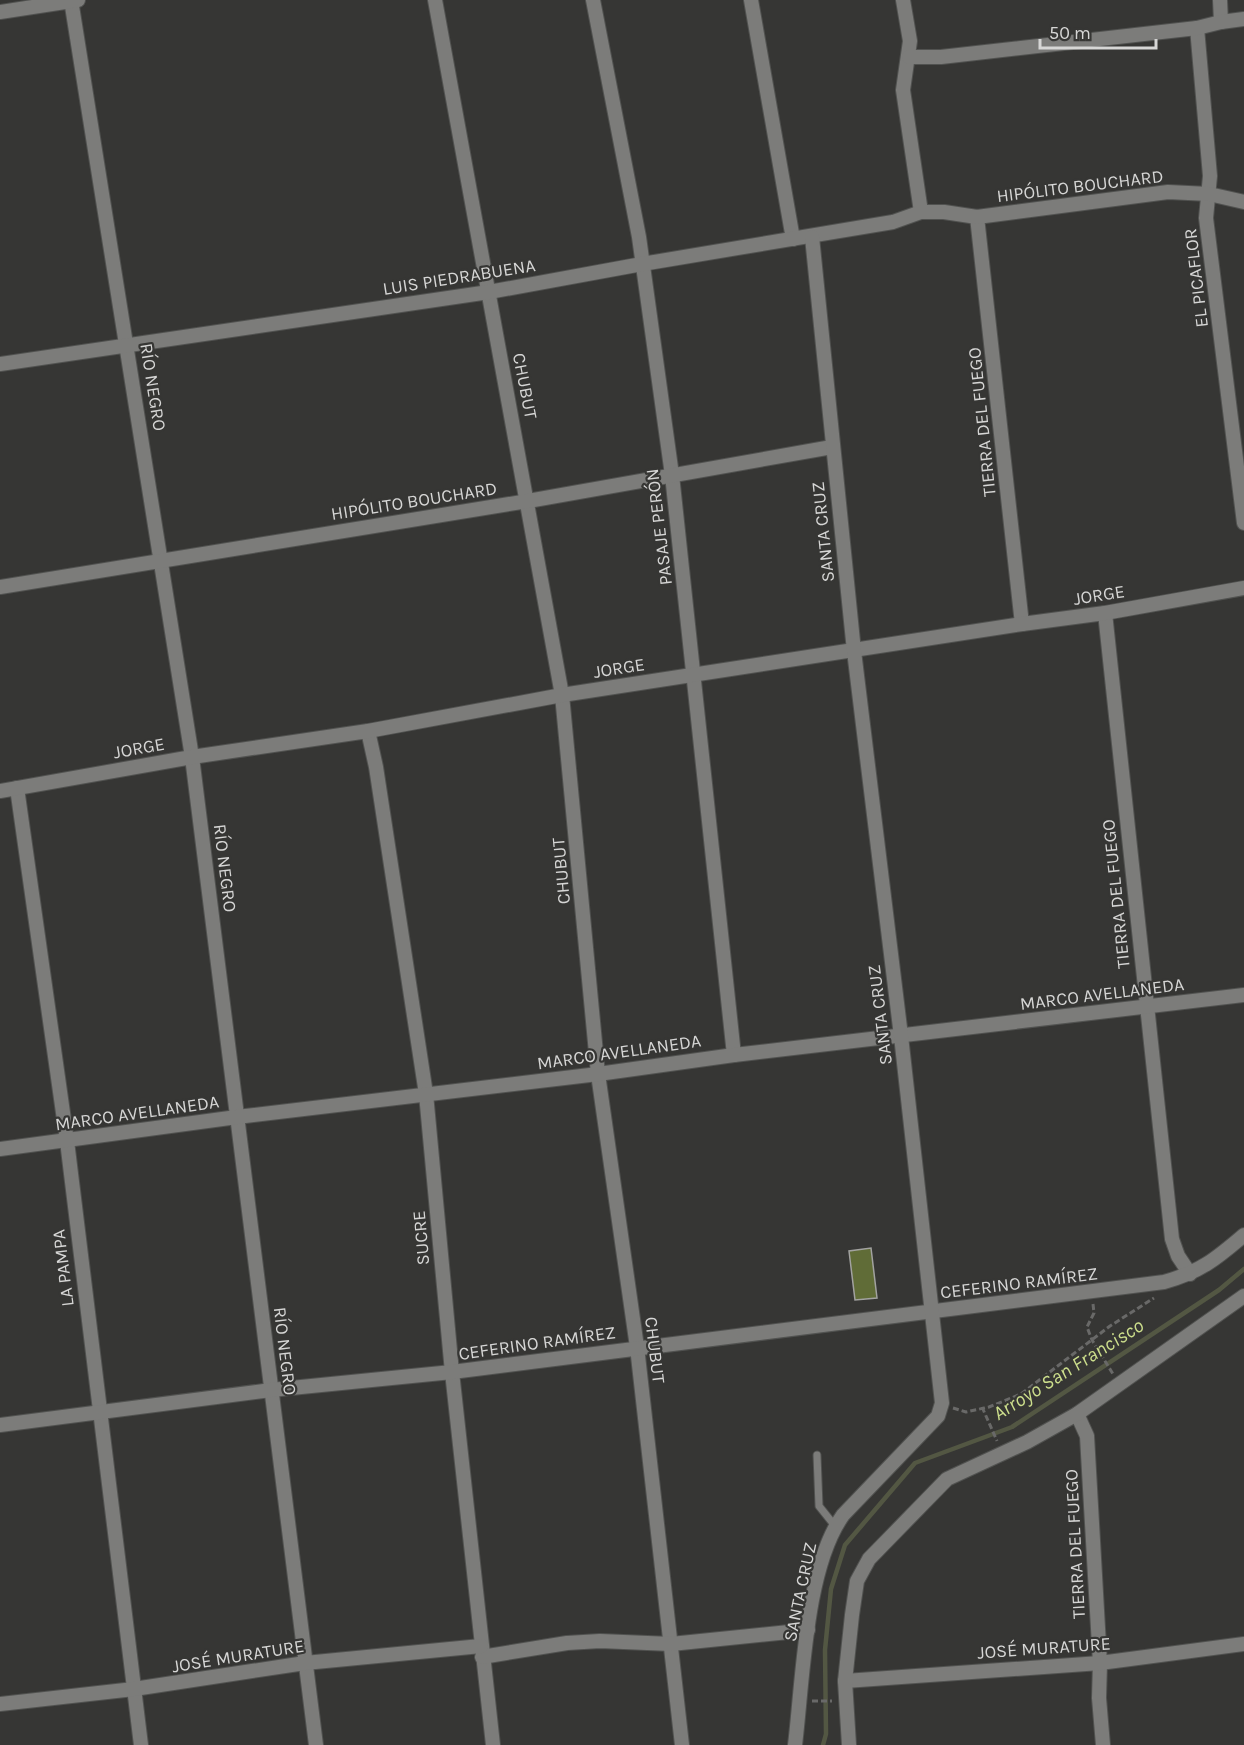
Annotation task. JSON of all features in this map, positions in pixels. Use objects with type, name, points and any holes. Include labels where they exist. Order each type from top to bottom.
[{"type":"street","points":[[0,12],[74,0]]},
{"type":"street","name":"RÍO NEGRO","points":[[74,0],[192,757],[316,1745]]},
{"type":"street","name":"CHUBUT","points":[[435,0],[562,694],[598,1074],[637,1347],[682,1745]]},
{"type":"street","name":"PASAJE PERÓN","points":[[593,0],[642,264],[672,475],[734,1054]]},
{"type":"street","points":[[751,0],[793,239]]},
{"type":"street","points":[[903,0],[910,41],[903,90],[921,212]]},
{"type":"street","points":[[1220,0],[1221,22]]},
{"type":"street","points":[[909,57],[941,57],[1197,27],[1244,19]]},
{"type":"street","name":"EL PICAFLOR","points":[[1197,27],[1210,176],[1206,218],[1244,523]]},
{"type":"street","name":"HIPÓLITO BOUCHARD","points":[[921,212],[944,212],[977,217],[1168,192],[1209,194],[1244,202]]},
{"type":"street","name":"LUIS PIEDRABUENA","points":[[0,364],[489,292],[642,264],[812,237],[893,222],[921,212]]},
{"type":"street","name":"TIERRA DEL FUEGO","points":[[977,217],[1022,624]]},
{"type":"street","name":"SANTA CRUZ","points":[[795,1745],[808,1630],[826,1547],[835,1526],[856,1500],[938,1416],[942,1405],[901,1036],[854,651],[812,237]]},
{"type":"street","name":"HIPÓLITO BOUCHARD","points":[[0,587],[528,501],[832,447]]},
{"type":"street","name":"JORGE","points":[[0,791],[192,757],[368,731],[562,694],[1105,613],[1244,588]]},
{"type":"street","name":"TIERRA DEL FUEGO","points":[[1105,613],[1172,1239],[1178,1256],[1190,1274]]},
{"type":"street","name":"SUCRE","points":[[368,731],[376,767],[426,1094],[452,1372],[493,1745]]},
{"type":"street","name":"LA PAMPA","points":[[17,788],[66,1141],[141,1745]]},
{"type":"street","name":"MARCO AVELLANEDA","points":[[0,1149],[237,1117],[598,1074],[734,1054],[1244,995]]},
{"type":"street","name":"CEFERINO RAMÍREZ","points":[[0,1425],[271,1390],[452,1372],[1164,1282],[1190,1274],[1208,1265],[1244,1235]]},
{"type":"street","points":[[849,1745],[845,1681],[857,1581],[869,1558],[947,1479],[1027,1442],[1077,1414],[1244,1296]]},
{"type":"street","name":"TIERRA DEL FUEGO","points":[[1077,1414],[1087,1436],[1103,1745]]},
{"type":"street","name":"JOSÉ MURATURE","points":[[0,1704],[134,1689],[305,1663],[481,1652],[578,1642],[671,1644],[808,1630]]},
{"type":"street","name":"JOSÉ MURATURE","points":[[845,1681],[1100,1663],[1244,1644]]},
{"type":"lane","points":[[817,1455],[819,1506],[835,1526]]},
{"type":"path","points":[[1091,1292],[1094,1313],[1088,1327],[1096,1348],[1112,1373]]},
{"type":"path","points":[[942,1405],[966,1412],[989,1407],[1021,1394],[1110,1326],[1162,1293],[1150,1294]]},
{"type":"path","points":[[982,1407],[1002,1453]]},
{"type":"path","points":[[816,1701],[836,1701]]},
{"type":"building","points":[[871,1248],[877,1298],[855,1300],[849,1251]]},
{"type":"waterway","name":"Arroyo San Francisco","points":[[823,1745],[826,1734],[825,1650],[831,1589],[845,1545],[915,1463],[1012,1427],[1219,1290],[1244,1269]]}]
